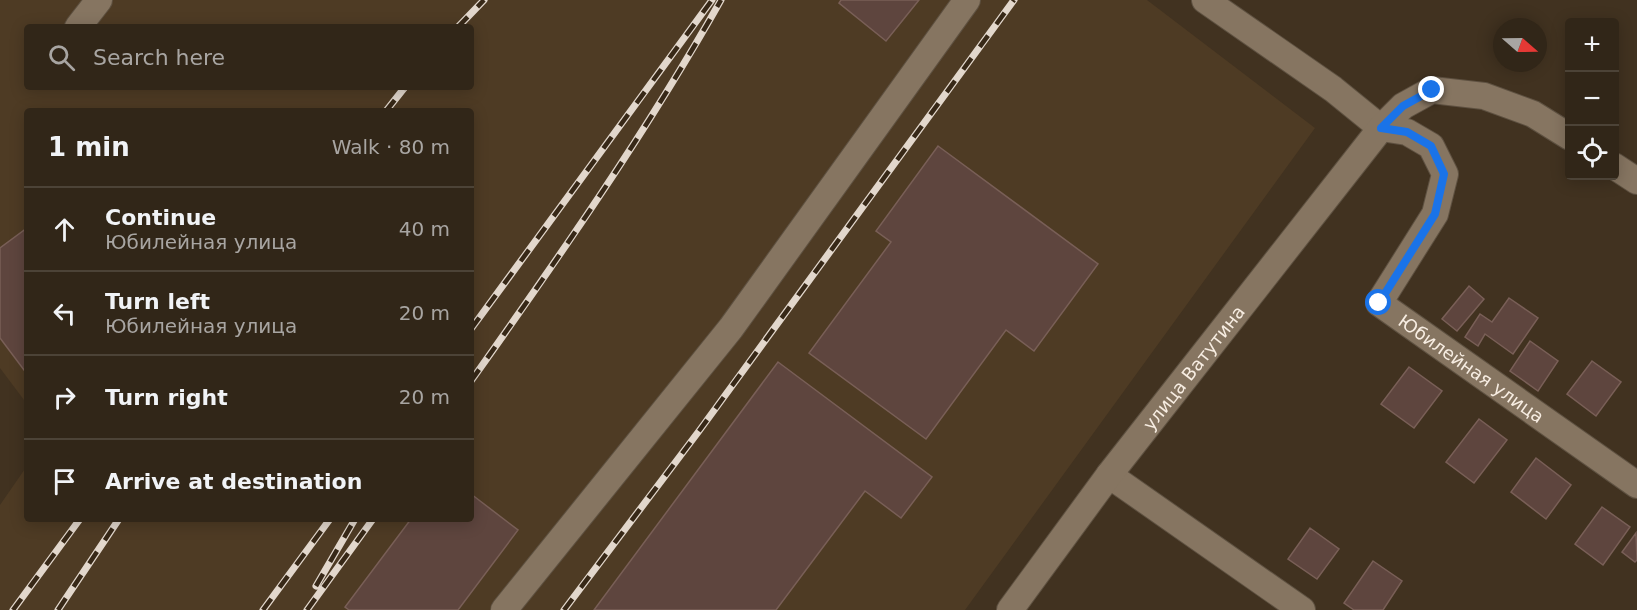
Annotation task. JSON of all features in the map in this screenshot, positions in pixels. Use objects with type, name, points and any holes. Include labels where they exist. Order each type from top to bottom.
[{"type":"street","points":[[80,24],[99,0]]},
{"type":"street","points":[[504,610],[731,328],[967,0]]},
{"type":"street","points":[[1205,0],[1333,89],[1381,128]]},
{"type":"street","name":"улица Ватутина","points":[[1010,610],[1109,475],[1381,128],[1403,106],[1432,90],[1484,96],[1533,114],[1565,134]]},
{"type":"street","name":"Юбилейная улица","points":[[1381,128],[1407,132],[1431,146],[1444,174],[1435,214],[1379,303],[1637,485]]},
{"type":"street","points":[[1619,169],[1637,181]]},
{"type":"street","points":[[1109,475],[1302,610]]},
{"type":"shaded area","points":[[0,0],[1147,0],[1315,128],[965,610],[0,610],[0,505],[24,470],[24,522],[474,522],[474,108],[24,108],[24,400],[0,368]]},
{"type":"building","points":[[841,0],[919,0],[886,41],[839,3]]},
{"type":"building","points":[[938,146],[1098,264],[1034,351],[1006,330],[926,439],[809,353],[891,242],[876,231]]},
{"type":"building","points":[[24,230],[24,370],[0,338],[0,248]]},
{"type":"building","points":[[1469,286],[1484,299],[1457,331],[1442,319]]},
{"type":"building","points":[[1509,298],[1538,318],[1513,354],[1485,334],[1478,346],[1465,337],[1480,314],[1492,322]]},
{"type":"building","points":[[1530,341],[1558,361],[1538,391],[1510,371]]},
{"type":"building","points":[[1592,361],[1621,382],[1596,416],[1567,394]]},
{"type":"building","points":[[778,362],[932,477],[901,518],[865,491],[776,610],[594,610]]},
{"type":"building","points":[[1409,367],[1442,391],[1414,428],[1381,404]]},
{"type":"building","points":[[1479,419],[1507,440],[1474,483],[1446,462]]},
{"type":"building","points":[[1536,458],[1571,485],[1546,519],[1511,492]]},
{"type":"building","points":[[474,496],[518,530],[458,610],[349,610],[345,607],[409,522],[474,522]]},
{"type":"building","points":[[1602,507],[1630,527],[1603,565],[1575,544]]},
{"type":"building","points":[[1310,528],[1339,549],[1317,579],[1288,559]]},
{"type":"building","points":[[1636,533],[1637,560],[1635,562],[1622,552]]},
{"type":"building","points":[[1373,561],[1402,581],[1383,610],[1354,610],[1344,603]]},
{"type":"railway","points":[[461,24],[484,0]]},
{"type":"railway","points":[[474,325],[712,0]]},
{"type":"railway","points":[[474,377],[632,146],[721,0]]},
{"type":"railway","points":[[564,610],[699,431],[1014,0]]},
{"type":"railway","points":[[388,108],[403,90]]},
{"type":"railway","points":[[13,610],[78,522]]},
{"type":"railway","points":[[58,610],[117,522]]},
{"type":"railway","points":[[263,610],[328,522]]},
{"type":"railway","points":[[316,586],[353,522]]},
{"type":"railway","points":[[307,610],[371,522]]},
{"type":"route","points":[[1379,303],[1435,214],[1444,174],[1431,146],[1407,132],[1381,128],[1403,106],[1432,90]]}]
